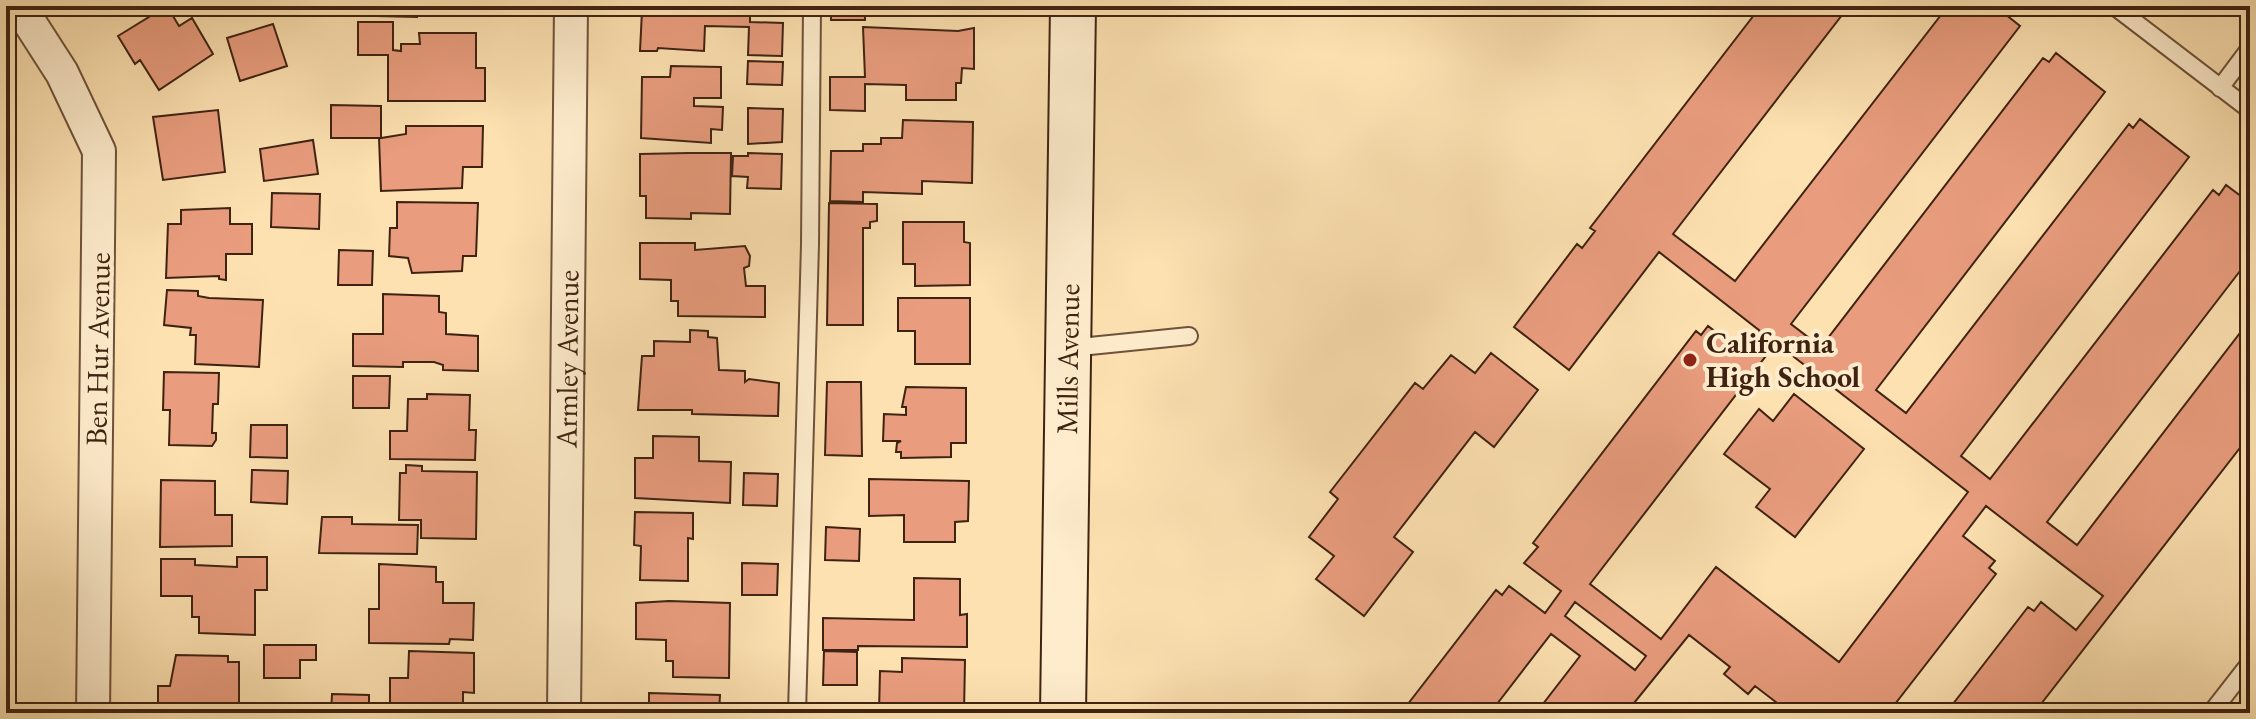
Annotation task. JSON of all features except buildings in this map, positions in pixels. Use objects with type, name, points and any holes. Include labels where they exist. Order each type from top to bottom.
[{"type":"main road","name":"Mills Avenue","points":[[1063,713],[1073,6]]},
{"type":"street","name":"Ben Hur Avenue","points":[[19,6],[62,73],[99,151],[93,713]]},
{"type":"street","name":"Armley Avenue","points":[[564,713],[571,6]]},
{"type":"lane","points":[[797,713],[810,244],[812,6]]},
{"type":"lane","points":[[2114,6],[2250,110]]},
{"type":"lane","points":[[2220,88],[2250,48]]},
{"type":"lane","points":[[1069,348],[1189,336]]},
{"type":"lane","points":[[2211,713],[2250,663]]},
{"type":"place","name":"California High School","points":[[1690,360]]}]
